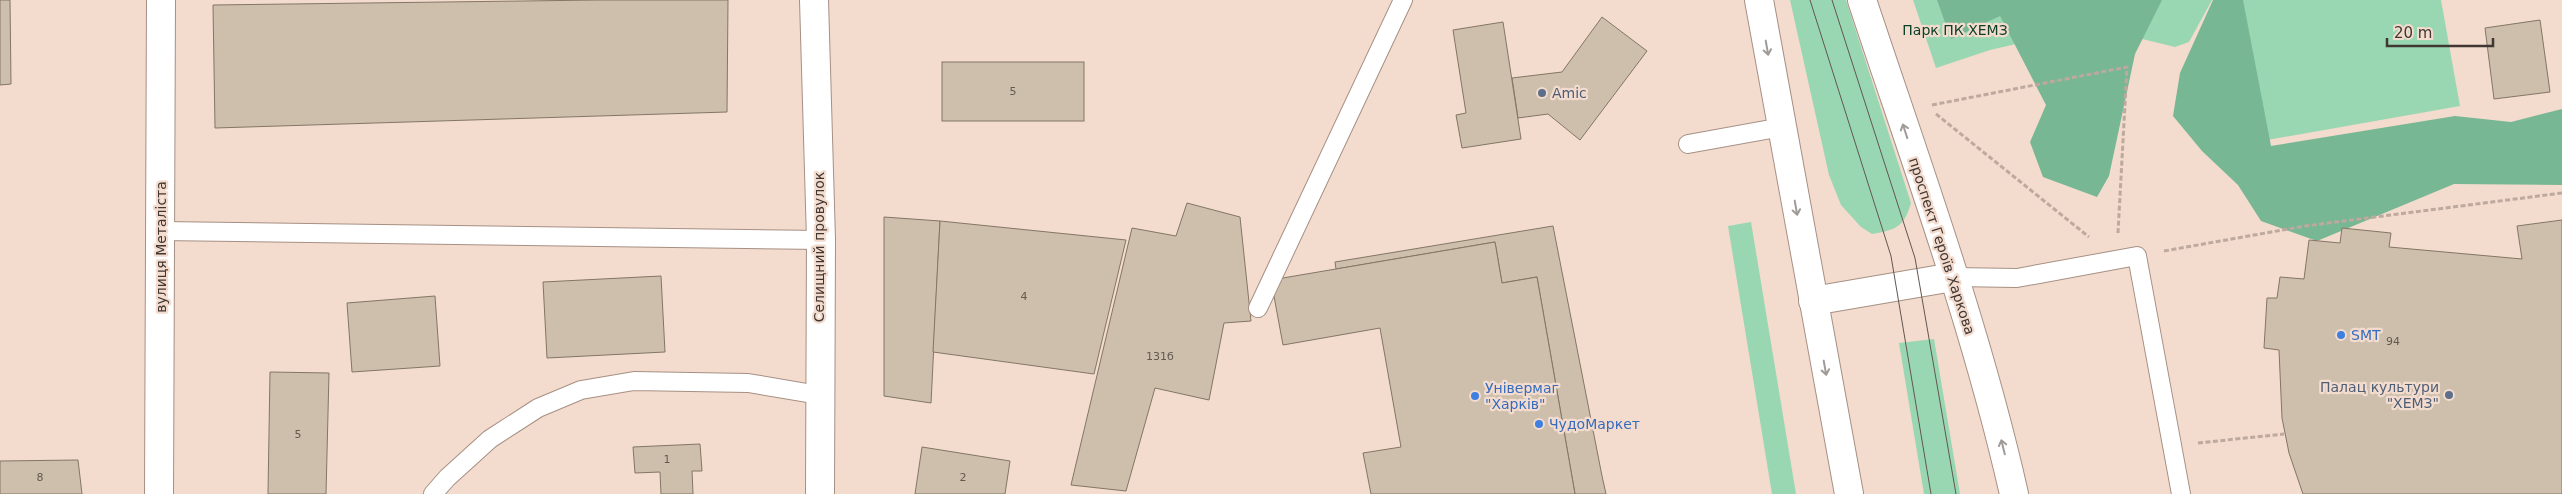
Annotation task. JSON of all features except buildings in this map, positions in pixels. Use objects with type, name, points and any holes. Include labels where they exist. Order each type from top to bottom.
[{"type":"main road","name":"вулиця Металіста","points":[[159,494],[161,0]]},
{"type":"main road","name":"Селищний провулок","points":[[814,0],[821,240],[820,494]]},
{"type":"main road","points":[[1759,0],[1849,494]]},
{"type":"main road","name":"проспект Героїв Харкова","points":[[1862,0],[1953,277],[1998,427],[2014,494]]},
{"type":"main road","points":[[1813,301],[1953,277]]},
{"type":"lane","points":[[1258,308],[1403,0]]},
{"type":"lane","points":[[1688,144],[1782,127]]},
{"type":"lane","points":[[161,231],[821,240]]},
{"type":"lane","points":[[1953,277],[2017,278],[2137,256],[2181,494]]},
{"type":"lane","points":[[433,494],[447,478],[490,438],[538,408],[581,390],[634,381],[748,383],[819,395]]},
{"type":"path","points":[[2127,67],[2117,259],[1972,143],[1927,106],[2127,67]]},
{"type":"path","points":[[2137,256],[2305,226],[2562,193]]},
{"type":"path","points":[[2232,440],[2284,434]]},
{"type":"green space","points":[[1790,0],[1846,0],[1911,203],[1902,222],[1893,229],[1872,234],[1861,227],[1841,205],[1829,175]]},
{"type":"green space","name":"Парк ПК ХЕМЗ","points":[[1913,0],[2212,0],[2189,42],[2175,47],[2130,36],[2029,41],[1990,50],[1936,68]]},
{"type":"green space","points":[[1937,0],[2162,0],[2135,54],[2109,176],[2097,197],[2043,177],[2030,142],[2046,105],[2000,16],[1951,39]]},
{"type":"green space","points":[[2213,0],[2243,0],[2271,146],[2455,116],[2511,122],[2562,109],[2562,185],[2454,184],[2317,241],[2261,221],[2238,185],[2202,151],[2173,116],[2180,73]]},
{"type":"green space","points":[[2242,0],[2441,0],[2460,106],[2267,140]]},
{"type":"green space","points":[[1751,222],[1796,494],[1772,494],[1728,226]]},
{"type":"green space","points":[[1934,339],[1960,494],[1924,494],[1899,343]]},
{"type":"tram line","points":[[1810,0],[1891,256],[1931,494]]},
{"type":"tram line","points":[[1832,0],[1915,258],[1956,494]]},
{"type":"place","name":"Amic","points":[[1542,93]]},
{"type":"place","name":"SMT","points":[[2341,335]]},
{"type":"place","name":"Палац культури \"ХЕМЗ\"","points":[[2449,395]]},
{"type":"place","name":"Універмаг \"Харків\"","points":[[1475,396]]},
{"type":"place","name":"ЧудоМаркет","points":[[1539,424]]}]
